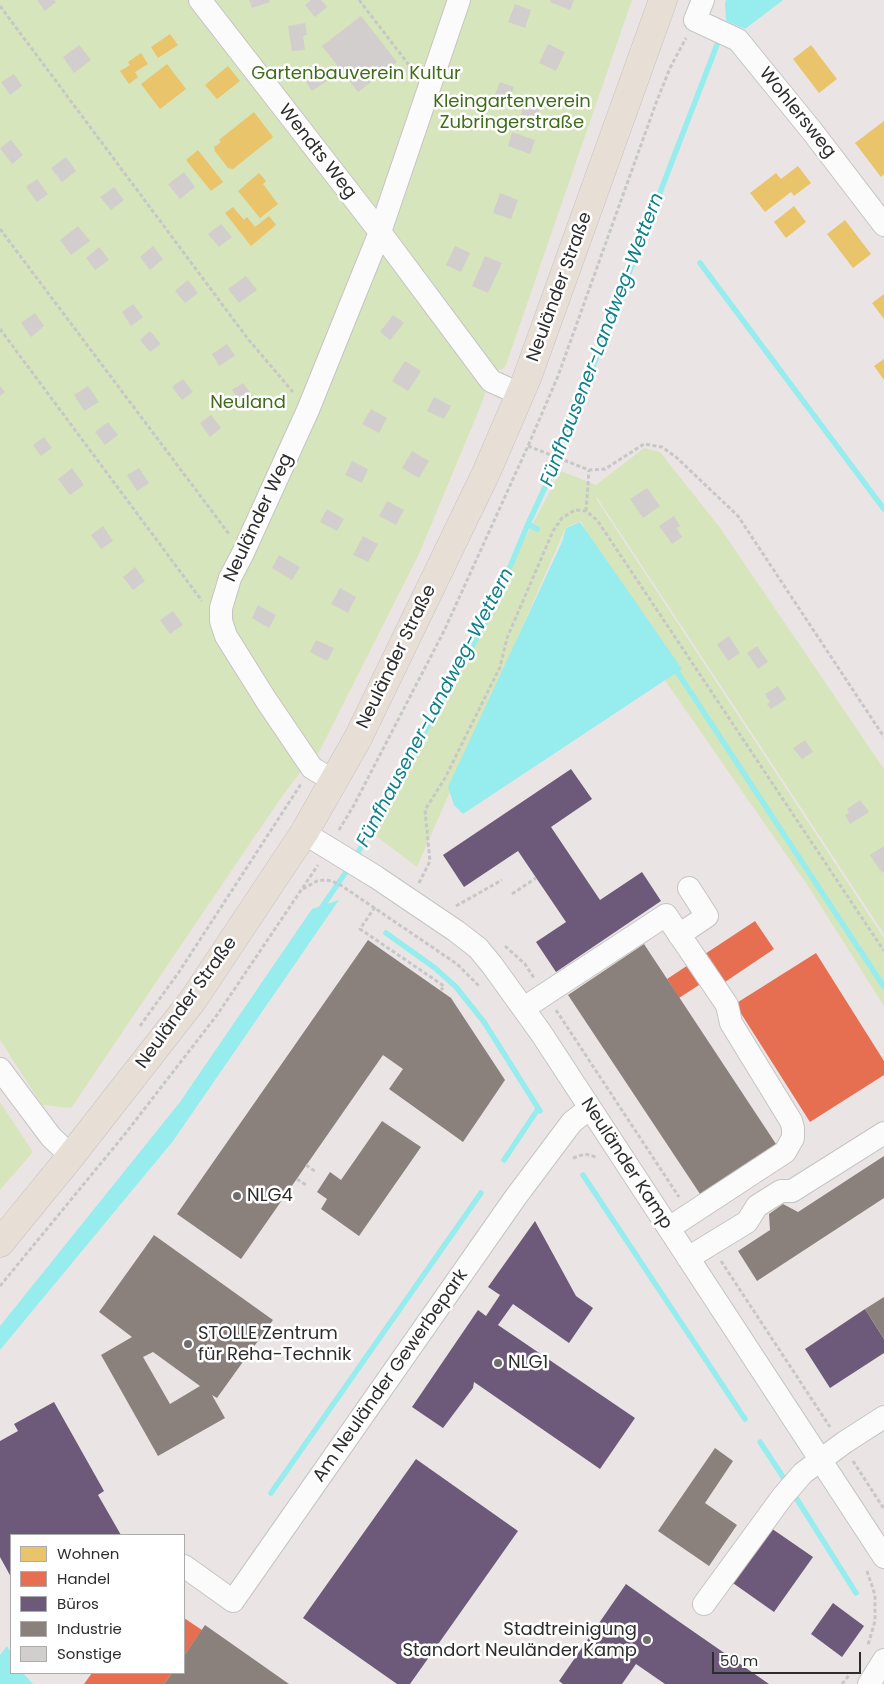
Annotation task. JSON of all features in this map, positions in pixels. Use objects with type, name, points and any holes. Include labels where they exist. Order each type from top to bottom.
[{"type":"main road","name":"Neuländer Straße","points":[[0,1243],[193,1000],[304,834],[323,774],[358,738],[487,471],[520,394],[663,0]]},
{"type":"street","name":"Wendts Weg","points":[[200,0],[380,232]]},
{"type":"street","name":"Neuländer Weg","points":[[323,774],[226,636],[221,621],[221,608],[230,578],[308,410],[380,232],[459,0]]},
{"type":"street","name":"Wohlersweg","points":[[703,16],[738,40],[812,131],[884,225]]},
{"type":"street","points":[[380,232],[491,381],[520,394]]},
{"type":"street","name":"Neuländer Kamp","points":[[304,834],[376,877],[456,930],[478,948],[492,964],[524,1008],[669,1228],[812,1466],[884,1557]]},
{"type":"street","points":[[680,935],[707,916],[689,888]]},
{"type":"street","points":[[524,1008],[666,915],[727,1005],[731,1023],[791,1121],[793,1134],[789,1147],[785,1152],[669,1228]]},
{"type":"street","points":[[0,1069],[51,1137],[71,1156]]},
{"type":"street","name":"Am Neuländer Gewerbepark","points":[[185,1567],[233,1601],[510,1206],[572,1122],[590,1108]]},
{"type":"street","points":[[688,1258],[747,1222],[757,1206],[781,1191],[792,1191],[884,1133]]},
{"type":"street","points":[[704,1604],[783,1496],[812,1466],[845,1442],[883,1420]]},
{"type":"street","points":[[861,1677],[875,1655]]},
{"type":"path","points":[[359,0],[410,65],[432,79]]},
{"type":"path","points":[[0,6],[248,339],[308,410]]},
{"type":"path","points":[[354,805],[444,631],[528,446],[558,376],[670,68],[703,16]]},
{"type":"path","points":[[0,228],[243,553]]},
{"type":"path","points":[[0,329],[199,598],[221,621]]},
{"type":"path","points":[[528,446],[589,470],[605,469],[644,444],[662,447],[676,456],[738,516],[884,737]]},
{"type":"path","points":[[586,511],[589,470]]},
{"type":"path","points":[[410,899],[430,862],[425,810],[445,778],[500,667],[508,638],[553,531],[562,518],[575,510],[586,511],[597,520],[884,951]]},
{"type":"path","points":[[135,1033],[323,774]]},
{"type":"path","points":[[512,894],[536,878]]},
{"type":"path","points":[[325,880],[342,886],[457,964],[485,992]]},
{"type":"path","points":[[456,906],[502,880]]},
{"type":"path","points":[[0,1286],[125,1134],[217,1016],[302,890]]},
{"type":"path","points":[[375,907],[360,929],[444,986],[441,990]]},
{"type":"path","points":[[572,1122],[601,1165]]},
{"type":"path","points":[[306,1165],[316,1172]]},
{"type":"path","points":[[297,1179],[306,1185]]},
{"type":"path","points":[[863,1564],[875,1595],[875,1621],[869,1643],[875,1655]]},
{"type":"path","points":[[842,1684],[861,1677]]},
{"type":"green space","points":[[0,0],[460,0],[391,224],[469,0],[632,0],[506,365],[503,369],[477,376],[486,391],[419,554],[319,752],[302,770],[278,802],[71,1108],[42,1105],[0,1040]]},
{"type":"green space","points":[[644,448],[660,452],[721,529],[884,769],[884,934],[596,496],[884,938],[884,1006],[808,886],[666,682],[581,521],[566,527],[417,867],[368,830],[561,471],[596,485]]},
{"type":"green space","points":[[0,1102],[33,1152],[0,1190]]},
{"type":"water","points":[[726,0],[783,0],[745,29],[726,21]]},
{"type":"water","points":[[580,522],[682,669],[463,814],[454,805],[448,787],[562,542],[566,528]]},
{"type":"water","points":[[339,900],[173,1141],[0,1350],[0,1326],[180,1102],[312,909]]},
{"type":"water","points":[[7,1646],[10,1651],[10,1674],[24,1674],[33,1684],[0,1684],[0,1655]]},
{"type":"building: Wohnen","points":[[170,34],[178,45],[158,58],[151,47]]},
{"type":"building: Wohnen","points":[[811,45],[837,79],[819,93],[793,59]]},
{"type":"building: Wohnen","points":[[141,53],[148,64],[135,72],[138,77],[129,84],[120,71],[130,65],[128,62]]},
{"type":"building: Wohnen","points":[[167,64],[186,89],[160,109],[141,84]]},
{"type":"building: Wohnen","points":[[228,66],[240,81],[217,99],[205,85]]},
{"type":"building: Wohnen","points":[[254,112],[273,137],[233,169],[228,168],[214,147],[221,142],[219,140]]},
{"type":"building: Wohnen","points":[[884,121],[884,174],[881,177],[855,143]]},
{"type":"building: Wohnen","points":[[198,150],[223,182],[211,191],[186,160]]},
{"type":"building: Wohnen","points":[[798,166],[811,183],[794,196],[791,192],[765,212],[750,193],[776,173],[781,179]]},
{"type":"building: Wohnen","points":[[259,173],[266,181],[263,184],[278,204],[260,218],[238,191]]},
{"type":"building: Wohnen","points":[[794,206],[806,222],[786,238],[774,222]]},
{"type":"building: Wohnen","points":[[233,207],[244,220],[247,217],[255,227],[269,216],[276,225],[251,246],[225,213]]},
{"type":"building: Wohnen","points":[[845,220],[871,254],[853,268],[827,234]]},
{"type":"building: Wohnen","points":[[884,294],[884,319],[872,303]]},
{"type":"building: Wohnen","points":[[884,359],[884,380],[874,366]]},
{"type":"building: Handel","points":[[755,921],[774,949],[722,984],[716,974],[679,998],[667,979]]},
{"type":"building: Handel","points":[[816,953],[884,1061],[884,1075],[810,1122],[735,1004]]},
{"type":"building: Handel","points":[[185,1619],[202,1630],[185,1655]]},
{"type":"building: Handel","points":[[91,1674],[171,1674],[164,1684],[84,1684]]},
{"type":"building: Büros","points":[[571,769],[592,799],[551,827],[600,900],[642,872],[661,901],[556,972],[536,942],[566,922],[518,851],[464,887],[443,855]]},
{"type":"building: Büros","name":"NLG1","points":[[535,1221],[576,1296],[593,1308],[569,1343],[513,1304],[498,1325],[635,1418],[600,1469],[474,1382],[473,1388],[443,1428],[412,1407],[478,1310],[486,1316],[500,1295],[488,1287]]},
{"type":"building: Büros","points":[[865,1309],[884,1339],[884,1353],[830,1388],[805,1349]]},
{"type":"building: Büros","points":[[54,1402],[104,1491],[98,1495],[120,1534],[10,1534],[10,1575],[0,1557],[0,1441],[18,1431],[14,1424]]},
{"type":"building: Büros","points":[[416,1459],[518,1531],[410,1684],[397,1684],[303,1618]]},
{"type":"building: Büros","points":[[768,1526],[813,1557],[774,1612],[730,1581]]},
{"type":"building: Büros","name":"Stadtreinigung Standort Neuländer Kamp","points":[[626,1584],[769,1684],[665,1684],[636,1664],[622,1684],[563,1684],[559,1681]]},
{"type":"building: Büros","points":[[833,1603],[864,1626],[842,1657],[811,1634]]},
{"type":"building: Industrie","points":[[368,940],[451,998],[505,1080],[463,1142],[389,1089],[403,1069],[383,1055],[241,1259],[177,1214]]},
{"type":"building: Industrie","points":[[644,944],[776,1144],[700,1194],[568,995]]},
{"type":"building: Industrie","points":[[382,1121],[421,1147],[359,1236],[321,1209],[327,1199],[317,1192],[330,1172],[341,1180]]},
{"type":"building: Industrie","points":[[884,1156],[884,1198],[757,1281],[738,1251],[770,1230],[769,1214],[783,1204],[798,1212]]},
{"type":"building: Industrie","name":"STOLLE Zentrum für Reha-Technik","points":[[154,1235],[273,1320],[217,1398],[212,1395],[225,1418],[158,1456],[101,1355],[132,1337],[99,1312]],"holes":[[[153,1352],[200,1386],[170,1404],[143,1357]]]},
{"type":"building: Industrie","points":[[884,1297],[884,1339],[865,1309]]},
{"type":"building: Industrie","points":[[715,1448],[733,1461],[705,1503],[737,1525],[709,1566],[658,1531]]},
{"type":"building: Industrie","points":[[205,1625],[289,1684],[164,1684],[171,1674],[185,1674],[185,1655]]},
{"type":"building: Sonstige","points":[[37,0],[54,0],[56,2],[45,11]]},
{"type":"building: Sonstige","points":[[249,0],[269,0],[270,2],[252,8]]},
{"type":"building: Sonstige","points":[[311,0],[321,0],[327,7],[315,17],[305,5]]},
{"type":"building: Sonstige","points":[[551,0],[574,0],[570,10],[550,2]]},
{"type":"building: Sonstige","points":[[515,4],[531,10],[525,28],[508,22]]},
{"type":"building: Sonstige","points":[[361,16],[397,62],[358,92],[322,46]]},
{"type":"building: Sonstige","points":[[305,23],[307,35],[303,36],[305,50],[292,51],[288,26]]},
{"type":"building: Sonstige","points":[[548,44],[565,52],[556,71],[539,63]]},
{"type":"building: Sonstige","points":[[79,45],[91,60],[74,73],[63,57]]},
{"type":"building: Sonstige","points":[[318,67],[327,81],[312,91],[303,77]]},
{"type":"building: Sonstige","points":[[14,74],[22,86],[10,95],[1,82]]},
{"type":"building: Sonstige","points":[[500,82],[514,87],[508,102],[494,97]]},
{"type":"building: Sonstige","points":[[526,100],[541,106],[532,128],[518,123]]},
{"type":"building: Sonstige","points":[[512,132],[535,140],[530,154],[508,146]]},
{"type":"building: Sonstige","points":[[11,140],[23,155],[12,164],[0,148]]},
{"type":"building: Sonstige","points":[[66,157],[76,171],[62,182],[51,168]]},
{"type":"building: Sonstige","points":[[184,172],[195,187],[180,199],[168,184]]},
{"type":"building: Sonstige","points":[[37,179],[48,194],[37,202],[26,187]]},
{"type":"building: Sonstige","points":[[114,187],[124,200],[111,210],[100,197]]},
{"type":"building: Sonstige","points":[[500,193],[518,200],[511,219],[493,213]]},
{"type":"building: Sonstige","points":[[221,224],[232,237],[219,247],[208,234]]},
{"type":"building: Sonstige","points":[[78,226],[90,241],[71,255],[60,240]]},
{"type":"building: Sonstige","points":[[153,246],[163,259],[150,270],[140,257]]},
{"type":"building: Sonstige","points":[[455,246],[470,253],[461,272],[446,265]]},
{"type":"building: Sonstige","points":[[99,247],[109,260],[95,270],[86,258]]},
{"type":"building: Sonstige","points":[[485,256],[502,263],[488,293],[472,286]]},
{"type":"building: Sonstige","points":[[246,276],[257,290],[239,303],[228,289]]},
{"type":"building: Sonstige","points":[[188,280],[198,293],[185,303],[175,291]]},
{"type":"building: Sonstige","points":[[133,304],[143,317],[131,326],[122,312]]},
{"type":"building: Sonstige","points":[[35,313],[44,326],[31,337],[21,323]]},
{"type":"building: Sonstige","points":[[393,315],[404,323],[390,340],[380,332]]},
{"type":"building: Sonstige","points":[[150,331],[161,344],[150,352],[140,340]]},
{"type":"building: Sonstige","points":[[227,344],[235,356],[219,366],[212,354]]},
{"type":"building: Sonstige","points":[[405,361],[421,371],[408,391],[392,381]]},
{"type":"building: Sonstige","points":[[183,379],[193,392],[182,400],[172,387]]},
{"type":"building: Sonstige","points":[[243,383],[254,398],[243,406],[232,390]]},
{"type":"building: Sonstige","points":[[0,386],[5,392],[0,396]]},
{"type":"building: Sonstige","points":[[88,386],[99,402],[84,411],[74,395]]},
{"type":"building: Sonstige","points":[[434,397],[451,406],[444,419],[427,411]]},
{"type":"building: Sonstige","points":[[371,409],[387,418],[379,433],[362,424]]},
{"type":"building: Sonstige","points":[[211,415],[221,428],[210,437],[200,423]]},
{"type":"building: Sonstige","points":[[108,422],[118,435],[105,445],[95,432]]},
{"type":"building: Sonstige","points":[[44,437],[52,448],[41,456],[33,445]]},
{"type":"building: Sonstige","points":[[412,451],[429,461],[419,478],[402,468]]},
{"type":"building: Sonstige","points":[[352,461],[368,469],[362,483],[345,475]]},
{"type":"building: Sonstige","points":[[72,468],[84,485],[70,495],[58,479]]},
{"type":"building: Sonstige","points":[[139,468],[149,483],[137,491],[127,475]]},
{"type":"building: Sonstige","points":[[647,488],[660,506],[643,518],[630,499]]},
{"type":"building: Sonstige","points":[[387,501],[404,510],[396,525],[379,516]]},
{"type":"building: Sonstige","points":[[327,509],[344,519],[337,531],[320,522]]},
{"type":"building: Sonstige","points":[[674,516],[680,526],[676,528],[682,537],[672,544],[659,526]]},
{"type":"building: Sonstige","points":[[103,526],[113,541],[101,549],[91,535]]},
{"type":"building: Sonstige","points":[[363,536],[378,544],[368,562],[353,555]]},
{"type":"building: Sonstige","points":[[279,555],[300,567],[292,580],[272,568]]},
{"type":"building: Sonstige","points":[[135,567],[145,581],[133,590],[123,577]]},
{"type":"building: Sonstige","points":[[340,588],[356,597],[348,613],[331,604]]},
{"type":"building: Sonstige","points":[[258,605],[276,615],[269,628],[252,618]]},
{"type":"building: Sonstige","points":[[173,611],[183,625],[170,634],[160,620]]},
{"type":"building: Sonstige","points":[[729,636],[740,653],[728,661],[717,644]]},
{"type":"building: Sonstige","points":[[316,640],[334,648],[327,661],[310,652]]},
{"type":"building: Sonstige","points":[[757,646],[768,662],[758,669],[747,653]]},
{"type":"building: Sonstige","points":[[778,686],[786,699],[771,709],[767,704],[770,702],[765,694]]},
{"type":"building: Sonstige","points":[[805,740],[813,752],[802,759],[793,748]]},
{"type":"building: Sonstige","points":[[860,800],[869,812],[850,824],[845,815],[849,813],[847,809]]},
{"type":"building: Sonstige","points":[[884,846],[884,871],[882,873],[870,855]]},
{"type":"waterway","name":"Fünfhausener-Landweg-Wettern","points":[[355,858],[492,610],[553,470],[720,37]]},
{"type":"waterway","points":[[700,263],[884,509]]},
{"type":"waterway","points":[[528,524],[537,529]]},
{"type":"waterway","points":[[674,667],[884,987]]},
{"type":"waterway","name":"Fünfhausener-Landweg-Wettern","points":[[320,910],[350,866]]},
{"type":"waterway","points":[[386,933],[435,968],[456,987],[484,1022],[540,1111]]},
{"type":"waterway","points":[[504,1160],[538,1109]]},
{"type":"waterway","points":[[583,1175],[745,1419]]},
{"type":"waterway","points":[[271,1493],[481,1193]]},
{"type":"waterway","points":[[760,1442],[787,1483]]},
{"type":"waterway","points":[[793,1493],[856,1593]]},
{"type":"place","name":"NLG4","points":[[237,1196]]},
{"type":"place","name":"STOLLE Zentrum für Reha-Technik","points":[[188,1344]]},
{"type":"place","name":"NLG1","points":[[498,1363]]},
{"type":"place","name":"Stadtreinigung Standort Neuländer Kamp","points":[[647,1640]]},
{"type":"park label","name":"Gartenbauverein Kultur","points":[[356,74]]},
{"type":"park label","name":"Kleingartenverein Zubringerstraße","points":[[512,112]]},
{"type":"park label","name":"Neuland","points":[[248,403]]}]
